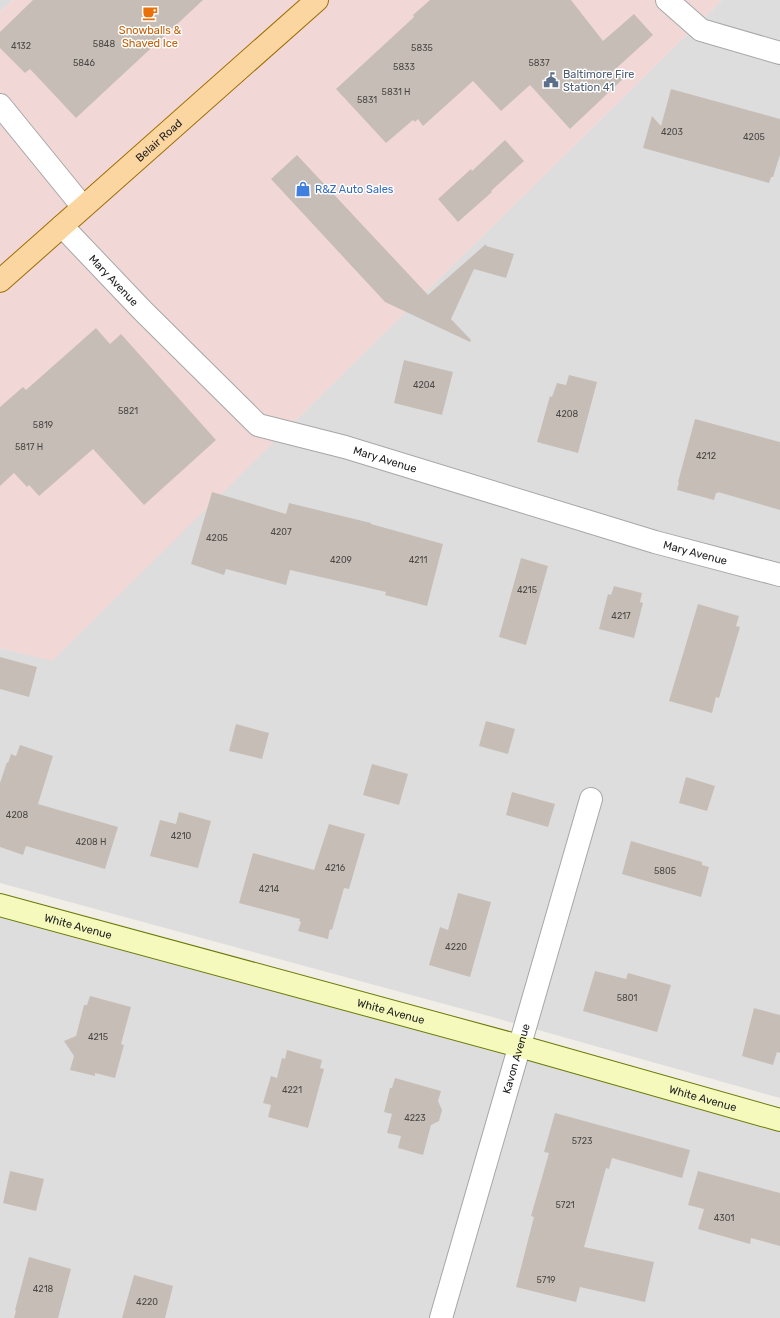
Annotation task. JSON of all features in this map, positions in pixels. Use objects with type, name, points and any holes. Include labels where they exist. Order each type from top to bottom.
[{"type":"main road","name":"Belair Road","points":[[0,281],[317,0]]},
{"type":"street","points":[[667,0],[701,30],[780,53]]},
{"type":"street","points":[[0,105],[84,207]]},
{"type":"street","name":"Mary Avenue","points":[[62,226],[142,310],[258,425],[345,447],[655,542],[780,575]]},
{"type":"street","name":"Kavon Avenue","points":[[441,1318],[591,799]]},
{"type":"street","name":"White Avenue","points":[[0,905],[519,1046],[780,1120]]},
{"type":"shaded area","points":[[0,0],[13,0],[0,12]]},
{"type":"shaded area","points":[[13,0],[722,0],[52,661],[0,648],[0,12]]},
{"type":"shaded area","points":[[722,0],[780,0],[780,1098],[496,1018],[0,883],[0,648],[52,660]]},
{"type":"shaded area","points":[[0,905],[780,1120],[780,1318],[0,1318]]},
{"type":"building","points":[[33,0],[203,0],[76,118],[30,69],[25,73],[0,48],[0,32]]},
{"type":"building","points":[[430,0],[571,0],[603,41],[634,14],[653,35],[611,73],[625,77],[570,129],[530,85],[501,111],[473,81],[423,126],[418,119],[415,122],[413,120],[386,143],[336,89],[414,17],[413,15]]},
{"type":"building","points":[[671,89],[780,119],[780,155],[773,177],[771,177],[769,183],[643,148],[652,116],[661,126]]},
{"type":"building","points":[[505,140],[524,161],[458,222],[438,199],[471,169],[472,171]]},
{"type":"building","points":[[297,155],[428,295],[486,244],[486,246],[514,254],[506,278],[474,269],[451,319],[471,340],[470,342],[385,302],[271,179]]},
{"type":"building","points":[[96,328],[110,344],[121,334],[216,440],[144,505],[93,449],[39,496],[29,485],[27,487],[14,473],[0,486],[0,407],[23,387],[26,390]]},
{"type":"building","points":[[404,360],[453,372],[442,415],[394,403]]},
{"type":"building","points":[[569,375],[597,382],[578,453],[537,442],[550,396],[552,397],[557,383],[566,385]]},
{"type":"building","points":[[695,419],[780,442],[780,510],[718,492],[716,493],[714,500],[677,490]]},
{"type":"building","points":[[212,492],[286,514],[289,503],[371,523],[443,544],[427,606],[385,595],[386,592],[290,570],[286,585],[226,569],[224,575],[191,564]]},
{"type":"building","points":[[521,558],[548,566],[526,645],[499,637]]},
{"type":"building","points":[[614,586],[642,593],[640,602],[643,603],[634,638],[599,629],[608,594],[611,595]]},
{"type":"building","points":[[698,604],[739,616],[736,626],[740,627],[719,698],[716,697],[712,713],[669,701]]},
{"type":"building","points":[[0,657],[37,667],[29,697],[0,689]]},
{"type":"building","points":[[486,721],[515,729],[508,754],[479,746]]},
{"type":"building","points":[[236,724],[269,733],[262,759],[229,751]]},
{"type":"building","points":[[20,745],[53,756],[38,804],[118,827],[105,869],[26,846],[23,855],[0,847],[0,783],[11,754],[16,756]]},
{"type":"building","points":[[372,764],[408,774],[399,805],[363,795]]},
{"type":"building","points":[[686,777],[715,786],[707,811],[679,803]]},
{"type":"building","points":[[512,792],[555,804],[548,827],[506,815]]},
{"type":"building","points":[[179,812],[211,821],[198,868],[150,856],[160,820],[176,824]]},
{"type":"building","points":[[329,824],[365,834],[349,889],[344,888],[328,939],[298,931],[301,922],[299,921],[300,919],[239,903],[253,853],[314,870]]},
{"type":"building","points":[[631,841],[702,862],[702,865],[709,867],[701,897],[622,874]]},
{"type":"building","points":[[458,893],[491,902],[470,977],[429,965],[440,927],[448,930]]},
{"type":"building","points":[[595,971],[626,979],[628,973],[671,985],[657,1032],[583,1011]]},
{"type":"building","points":[[90,996],[131,1007],[121,1044],[124,1045],[115,1078],[95,1073],[95,1076],[70,1070],[74,1056],[64,1041],[76,1036],[84,1005],[87,1005]]},
{"type":"building","points":[[754,1008],[780,1015],[780,1053],[777,1052],[773,1065],[742,1056]]},
{"type":"building","points":[[287,1050],[322,1060],[320,1068],[324,1069],[308,1128],[268,1117],[271,1105],[263,1103],[271,1076],[277,1078],[282,1058],[285,1059]]},
{"type":"building","points":[[395,1078],[441,1091],[438,1101],[442,1110],[439,1121],[431,1125],[423,1155],[398,1148],[401,1136],[387,1133],[392,1114],[384,1112],[390,1088],[392,1088]]},
{"type":"building","points":[[555,1113],[690,1150],[682,1178],[612,1158],[609,1169],[606,1168],[584,1247],[654,1262],[645,1302],[580,1287],[576,1302],[516,1287],[534,1217],[531,1216],[549,1153],[544,1152]]},
{"type":"building","points":[[10,1171],[44,1179],[36,1211],[3,1203]]},
{"type":"building","points":[[698,1171],[780,1193],[780,1246],[751,1238],[750,1244],[698,1229],[704,1209],[688,1205]]},
{"type":"building","points":[[29,1257],[71,1269],[58,1318],[14,1318]]},
{"type":"building","points":[[134,1275],[173,1286],[165,1318],[122,1318]]},
{"type":"place","name":"Snowballs & Shaved Ice","points":[[150,13]]},
{"type":"place","name":"Baltimore Fire Station 41","points":[[551,80]]},
{"type":"place","name":"R&Z Auto Sales","points":[[303,189]]}]
